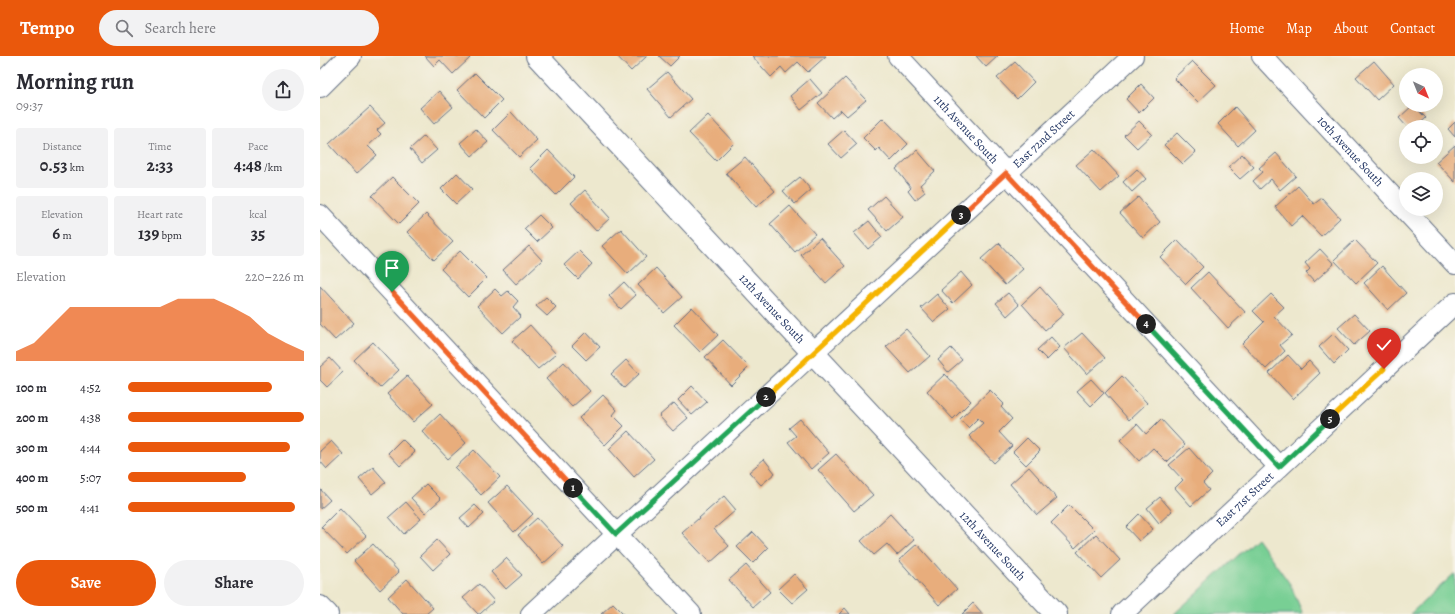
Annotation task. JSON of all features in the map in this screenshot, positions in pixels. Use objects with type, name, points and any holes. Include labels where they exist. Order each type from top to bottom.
[{"type":"street","points":[[320,86],[350,56]]},
{"type":"street","name":"12th Avenue South","points":[[537,56],[1056,614]]},
{"type":"street","name":"11th Avenue South","points":[[898,56],[1279,467]]},
{"type":"street","name":"East 72nd Street","points":[[531,614],[1133,56]]},
{"type":"street","name":"10th Avenue South","points":[[1262,56],[1455,264]]},
{"type":"street","points":[[320,215],[691,614]]},
{"type":"street","name":"East 71st Street","points":[[1122,614],[1455,303]]},
{"type":"street","points":[[320,606],[328,614]]},
{"type":"green space","points":[[1257,538],[1290,584],[1303,614],[1174,614]]},
{"type":"green space","points":[[1455,573],[1455,614],[1410,614]]},
{"type":"building","points":[[425,56],[468,56],[470,58],[453,74],[440,60],[434,66]]},
{"type":"building","points":[[617,56],[647,56],[631,71]]},
{"type":"building","points":[[659,56],[680,56],[670,66]]},
{"type":"building","points":[[752,56],[826,56],[808,72],[798,62],[786,73],[781,67],[771,77]]},
{"type":"building","points":[[976,56],[998,56],[986,67]]},
{"type":"building","points":[[1192,61],[1216,85],[1198,102],[1174,78]]},
{"type":"building","points":[[1374,61],[1394,84],[1377,100],[1356,77]]},
{"type":"building","points":[[1015,62],[1034,82],[1017,99],[997,78]]},
{"type":"building","points":[[667,72],[691,99],[671,117],[647,89]]},
{"type":"building","points":[[475,73],[502,100],[484,118],[457,90]]},
{"type":"building","points":[[845,78],[866,100],[847,116],[841,110],[832,118],[818,103]]},
{"type":"building","points":[[810,79],[822,93],[801,110],[790,96]]},
{"type":"building","points":[[1141,84],[1154,98],[1139,113],[1126,99]]},
{"type":"building","points":[[439,91],[453,107],[434,124],[420,108]]},
{"type":"building","points":[[370,107],[385,123],[377,130],[381,134],[368,146],[377,155],[356,174],[329,144]]},
{"type":"building","points":[[1235,107],[1255,130],[1238,146],[1218,124]]},
{"type":"building","points":[[511,112],[537,140],[519,157],[493,130]]},
{"type":"building","points":[[1405,112],[1420,112],[1426,118],[1424,120],[1401,120],[1399,118]]},
{"type":"building","points":[[708,115],[734,143],[716,161],[689,133]]},
{"type":"building","points":[[883,118],[908,144],[891,161],[879,148],[876,151],[863,138]]},
{"type":"building","points":[[1139,121],[1152,134],[1137,148],[1124,135]]},
{"type":"building","points":[[1455,122],[1455,137],[1448,129]]},
{"type":"building","points":[[476,129],[488,142],[472,156],[460,143]]},
{"type":"building","points":[[844,130],[857,144],[841,158],[828,144]]},
{"type":"building","points":[[1177,133],[1196,152],[1183,164],[1164,145]]},
{"type":"building","points":[[424,136],[437,150],[422,163],[410,149]]},
{"type":"building","points":[[1455,145],[1455,182],[1438,164],[1443,164],[1443,156]]},
{"type":"building","points":[[1094,149],[1119,176],[1101,192],[1076,165]]},
{"type":"building","points":[[548,150],[574,177],[556,195],[530,168]]},
{"type":"building","points":[[917,150],[935,171],[920,185],[925,192],[915,200],[908,191],[911,188],[896,169]]},
{"type":"building","points":[[1276,153],[1296,176],[1280,190],[1271,179],[1260,189],[1253,181],[1263,172],[1259,168]]},
{"type":"building","points":[[1242,154],[1254,167],[1240,179],[1228,167]]},
{"type":"building","points":[[745,157],[775,191],[756,207],[726,173]]},
{"type":"building","points":[[1137,169],[1146,179],[1132,192],[1123,182]]},
{"type":"building","points":[[457,173],[472,189],[456,204],[441,189]]},
{"type":"building","points":[[392,177],[419,204],[399,224],[372,196]]},
{"type":"building","points":[[800,177],[811,190],[795,204],[783,191]]},
{"type":"building","points":[[1298,186],[1314,204],[1322,198],[1340,218],[1321,236],[1302,216],[1291,226],[1275,207]]},
{"type":"building","points":[[585,190],[610,218],[596,231],[571,203]]},
{"type":"building","points":[[884,196],[903,217],[887,231],[868,210]]},
{"type":"building","points":[[1138,197],[1160,222],[1143,238],[1120,213]]},
{"type":"building","points":[[790,206],[815,234],[795,252],[770,224]]},
{"type":"building","points":[[426,214],[453,242],[434,260],[407,232]]},
{"type":"building","points":[[539,215],[552,228],[537,242],[524,229]]},
{"type":"building","points":[[869,221],[882,237],[868,249],[854,233]]},
{"type":"building","points":[[621,229],[646,257],[628,274],[602,246]]},
{"type":"building","points":[[820,238],[845,266],[826,283],[801,255]]},
{"type":"building","points":[[1177,240],[1203,267],[1186,284],[1160,257]]},
{"type":"building","points":[[1355,240],[1377,263],[1356,283],[1334,260]]},
{"type":"building","points":[[999,243],[1023,269],[1005,285],[981,259]]},
{"type":"building","points":[[529,246],[542,260],[516,284],[503,270]]},
{"type":"building","points":[[1320,249],[1334,264],[1314,282],[1306,273],[1310,269],[1305,263]]},
{"type":"building","points":[[460,251],[487,278],[468,297],[441,269]]},
{"type":"building","points":[[579,251],[592,264],[578,279],[564,265]]},
{"type":"building","points":[[1382,266],[1406,293],[1388,310],[1364,283]]},
{"type":"building","points":[[656,268],[682,297],[664,313],[638,285]]},
{"type":"building","points":[[961,272],[972,285],[953,303],[941,290]]},
{"type":"building","points":[[1208,272],[1245,312],[1228,328],[1191,288]]},
{"type":"building","points":[[624,282],[636,295],[621,309],[609,296]]},
{"type":"building","points":[[320,286],[354,323],[335,340],[320,324]]},
{"type":"building","points":[[1040,287],[1064,314],[1045,330],[1022,304]]},
{"type":"building","points":[[495,289],[502,296],[508,291],[518,301],[513,307],[521,316],[503,333],[477,306]]},
{"type":"building","points":[[1008,293],[1019,305],[1007,316],[996,303]]},
{"type":"building","points":[[937,294],[950,309],[934,322],[921,308]]},
{"type":"building","points":[[1271,294],[1284,307],[1274,316],[1292,335],[1280,345],[1285,351],[1266,369],[1242,344],[1264,322],[1253,311]]},
{"type":"building","points":[[546,297],[556,307],[547,316],[536,306]]},
{"type":"building","points":[[692,307],[718,335],[700,352],[674,325]]},
{"type":"building","points":[[1354,314],[1370,331],[1354,345],[1338,328]]},
{"type":"building","points":[[530,325],[556,354],[538,369],[512,341]]},
{"type":"building","points":[[906,329],[930,356],[910,373],[886,347]]},
{"type":"building","points":[[586,332],[600,347],[586,360],[572,346]]},
{"type":"building","points":[[1082,333],[1105,358],[1087,374],[1064,348]]},
{"type":"building","points":[[1333,334],[1348,350],[1334,364],[1319,347]]},
{"type":"building","points":[[1051,337],[1060,347],[1047,360],[1037,350]]},
{"type":"building","points":[[723,340],[749,367],[731,385],[705,357]]},
{"type":"building","points":[[373,342],[399,370],[380,388],[354,360]]},
{"type":"building","points":[[951,348],[962,360],[948,372],[938,360]]},
{"type":"building","points":[[1288,355],[1301,369],[1309,361],[1320,373],[1293,399],[1269,373]]},
{"type":"building","points":[[330,358],[343,372],[327,387],[320,380],[320,367]]},
{"type":"building","points":[[626,360],[639,374],[624,388],[611,374]]},
{"type":"building","points":[[564,362],[590,391],[572,407],[546,379]]},
{"type":"building","points":[[945,374],[971,401],[953,419],[927,391]]},
{"type":"building","points":[[407,376],[433,404],[413,422],[387,394]]},
{"type":"building","points":[[1122,376],[1147,403],[1129,420],[1105,393]]},
{"type":"building","points":[[1091,379],[1104,393],[1091,406],[1077,391]]},
{"type":"building","points":[[692,386],[707,402],[692,415],[678,400]]},
{"type":"building","points":[[990,390],[1004,404],[1001,407],[1012,419],[999,432],[1012,446],[994,463],[969,436],[983,423],[978,418],[968,428],[960,419]]},
{"type":"building","points":[[603,395],[617,410],[613,415],[624,426],[605,445],[579,418]]},
{"type":"building","points":[[674,403],[688,418],[673,431],[659,416]]},
{"type":"building","points":[[440,414],[466,443],[448,459],[422,431]]},
{"type":"building","points":[[800,419],[829,453],[811,469],[788,442],[796,436],[789,428]]},
{"type":"building","points":[[1161,419],[1185,445],[1167,462],[1153,448],[1139,461],[1120,440],[1137,424],[1146,434]]},
{"type":"building","points":[[628,431],[654,459],[634,477],[609,449]]},
{"type":"building","points":[[1027,438],[1040,451],[1026,465],[1013,452]]},
{"type":"building","points":[[402,439],[415,452],[400,466],[388,453]]},
{"type":"building","points":[[331,441],[343,454],[327,469],[320,461],[320,451]]},
{"type":"building","points":[[1189,448],[1212,474],[1203,483],[1209,490],[1191,506],[1175,488],[1183,480],[1169,465]]},
{"type":"building","points":[[474,450],[500,477],[481,495],[455,468]]},
{"type":"building","points":[[836,454],[873,495],[854,511],[818,470]]},
{"type":"building","points":[[764,459],[775,473],[761,485],[749,472]]},
{"type":"building","points":[[373,467],[386,482],[372,494],[359,479]]},
{"type":"building","points":[[1029,467],[1057,498],[1037,515],[1010,484]]},
{"type":"building","points":[[426,484],[441,499],[425,513],[411,498]]},
{"type":"building","points":[[507,486],[533,514],[514,532],[488,503]]},
{"type":"building","points":[[320,489],[330,500],[320,509]]},
{"type":"building","points":[[724,496],[736,510],[714,529],[729,546],[710,563],[682,533]]},
{"type":"building","points":[[1160,497],[1172,511],[1159,523],[1147,508]]},
{"type":"building","points":[[406,502],[421,519],[404,534],[389,517]]},
{"type":"building","points":[[475,505],[484,514],[469,528],[460,518]]},
{"type":"building","points":[[1069,505],[1094,530],[1075,548],[1051,523]]},
{"type":"building","points":[[340,508],[366,536],[347,554],[321,527]]},
{"type":"building","points":[[890,514],[914,540],[897,555],[887,544],[874,555],[861,541]]},
{"type":"building","points":[[1139,514],[1153,529],[1139,541],[1126,527]]},
{"type":"building","points":[[537,518],[563,546],[543,564],[518,535]]},
{"type":"building","points":[[753,532],[768,548],[753,563],[737,547]]},
{"type":"building","points":[[1096,534],[1120,560],[1101,578],[1077,552]]},
{"type":"building","points":[[437,540],[450,554],[433,570],[420,556]]},
{"type":"building","points":[[373,544],[399,572],[380,590],[354,561]]},
{"type":"building","points":[[917,544],[957,589],[939,605],[899,560]]},
{"type":"building","points":[[506,558],[522,575],[506,589],[491,572]]},
{"type":"building","points":[[746,565],[770,592],[753,607],[729,580]]},
{"type":"building","points":[[794,574],[808,589],[792,603],[778,589]]},
{"type":"building","points":[[407,579],[433,608],[426,614],[403,614],[388,597]]},
{"type":"building","points":[[479,584],[494,601],[480,614],[478,614],[463,598]]},
{"type":"building","points":[[613,603],[624,614],[601,614]]},
{"type":"building","points":[[973,603],[983,614],[962,614]]},
{"type":"building","points":[[845,608],[850,614],[839,614]]},
{"type":"route","points":[[392,292],[616,534],[832,336],[1006,173],[1279,467],[1384,369]]}]
